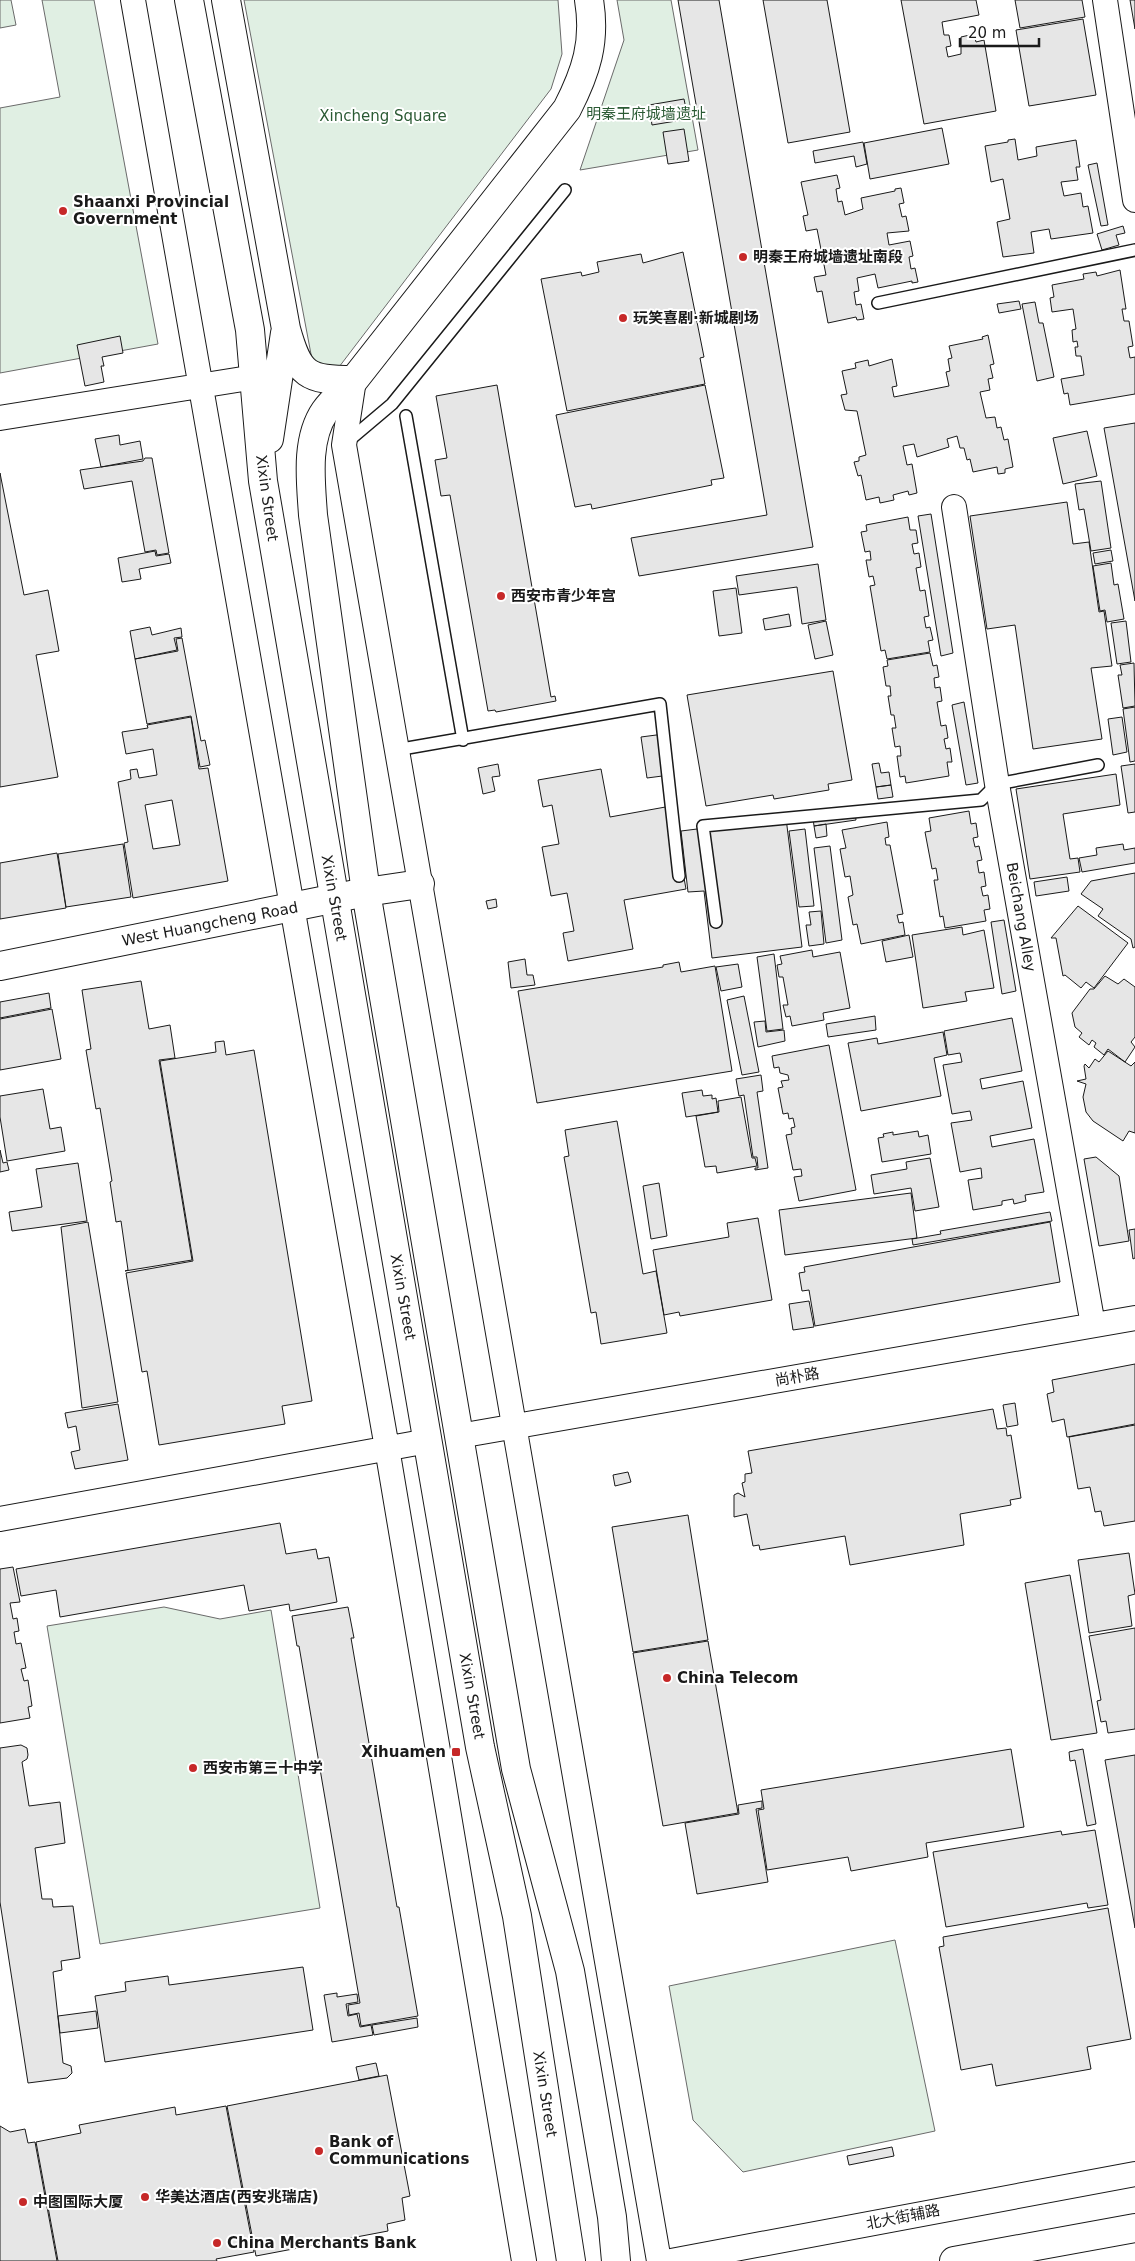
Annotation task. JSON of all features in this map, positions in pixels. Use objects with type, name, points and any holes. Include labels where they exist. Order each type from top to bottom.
[{"type":"main road","name":"Xixin Street","points":[[189,0],[250,330],[263,481],[480,1747],[517,1916],[571,2261]]},
{"type":"main road","points":[[226,0],[292,354],[306,373],[329,380],[354,380]]},
{"type":"main road","name":"Xixin Street","points":[[589,0],[592,20],[590,48],[584,76],[567,109],[354,380],[324,412],[314,438],[310,471],[313,515],[366,892],[516,1769],[570,1971],[612,2217],[616,2261]]},
{"type":"main road","points":[[263,481],[286,329]]},
{"type":"main road","name":"West Huangcheng Road","points":[[0,966],[366,892],[420,884]]},
{"type":"main road","points":[[954,2261],[1135,2228]]},
{"type":"street","points":[[133,0],[387,1448],[524,2261]]},
{"type":"street","points":[[1104,0],[1135,200]]},
{"type":"street","points":[[0,418],[255,376]]},
{"type":"street","points":[[354,380],[344,445],[658,2261]]},
{"type":"street","name":"Beichang Alley","points":[[954,507],[997,784],[1093,1325]]},
{"type":"street","name":"尚朴路","points":[[459,1436],[1135,1318]]},
{"type":"street","points":[[0,1519],[428,1442]]},
{"type":"street","name":"北大街辅路","points":[[671,2261],[1135,2174]]},
{"type":"lane","points":[[344,445],[392,404],[564,190]]},
{"type":"lane","points":[[878,303],[1135,250]]},
{"type":"lane","points":[[406,416],[463,740]]},
{"type":"lane","points":[[396,750],[463,740],[660,704],[679,876]]},
{"type":"lane","points":[[716,922],[703,826],[980,800],[997,784],[1098,765]]},
{"type":"green space","points":[[0,0],[11,0],[16,25],[0,28]]},
{"type":"green space","name":"Shaanxi Provincial Government","points":[[42,0],[94,0],[158,344],[0,373],[0,108],[60,97]]},
{"type":"green space","name":"Xincheng Square","points":[[244,0],[558,0],[562,54],[551,89],[339,367],[314,370]]},
{"type":"green space","name":"明秦王府城墙遗址","points":[[617,0],[671,0],[698,150],[580,170],[624,40]]},
{"type":"green space","points":[[164,1607],[220,1619],[271,1610],[320,1908],[100,1944],[47,1626]]},
{"type":"green space","points":[[895,1940],[935,2131],[743,2172],[693,2120],[669,1986]]},
{"type":"building","name":"明秦王府城墙遗址南段","points":[[678,0],[719,0],[813,547],[639,576],[631,538],[767,515]]},
{"type":"building","points":[[763,0],[827,0],[850,132],[788,143]]},
{"type":"building","points":[[901,0],[976,0],[979,15],[942,22],[944,35],[949,35],[951,46],[946,47],[948,57],[961,54],[961,37],[974,34],[976,42],[984,40],[996,111],[924,124]]},
{"type":"building","points":[[1015,0],[1082,0],[1085,17],[1020,28]]},
{"type":"building","points":[[1130,0],[1135,0],[1135,29]]},
{"type":"building","points":[[1083,19],[1096,95],[1029,106],[1016,30]]},
{"type":"building","points":[[684,99],[688,119],[652,125],[649,105]]},
{"type":"building","points":[[942,128],[949,164],[870,179],[864,143]]},
{"type":"building","points":[[684,129],[689,161],[668,164],[663,132]]},
{"type":"building","points":[[1015,139],[1018,160],[1037,156],[1036,147],[1076,140],[1080,167],[1076,167],[1078,180],[1061,182],[1064,196],[1081,193],[1083,207],[1088,206],[1093,233],[1051,239],[1049,229],[1031,232],[1034,253],[1003,257],[997,222],[1010,219],[1003,179],[991,182],[985,146]]},
{"type":"building","points":[[863,142],[867,164],[856,167],[854,156],[815,163],[813,151]]},
{"type":"building","points":[[1097,163],[1108,225],[1101,226],[1088,165]]},
{"type":"building","points":[[837,175],[840,188],[836,189],[838,202],[842,201],[845,215],[863,209],[861,198],[901,188],[904,203],[899,204],[902,217],[906,216],[909,231],[887,233],[889,245],[910,241],[913,256],[909,257],[911,269],[915,268],[918,282],[912,283],[912,281],[878,288],[875,274],[857,278],[859,291],[854,292],[856,305],[861,304],[864,319],[857,320],[856,317],[828,323],[822,291],[817,292],[814,277],[826,275],[817,229],[806,231],[803,216],[808,215],[801,182]]},
{"type":"building","points":[[1123,226],[1125,233],[1116,235],[1119,245],[1102,250],[1097,234]]},
{"type":"building","name":"玩笑喜剧·新城剧场","points":[[683,252],[704,357],[700,358],[705,384],[567,411],[541,279],[581,272],[582,276],[599,272],[597,262],[641,254],[643,263]]},
{"type":"building","points":[[1120,270],[1126,309],[1122,309],[1124,321],[1129,321],[1133,346],[1128,347],[1130,358],[1135,357],[1135,394],[1070,405],[1068,393],[1064,394],[1061,379],[1084,375],[1081,356],[1076,356],[1075,347],[1078,347],[1077,341],[1073,342],[1072,330],[1076,329],[1073,309],[1052,312],[1050,298],[1054,297],[1052,285],[1084,279],[1083,274],[1096,272],[1097,276]]},
{"type":"building","points":[[1019,301],[1021,309],[999,313],[997,304]]},
{"type":"building","points":[[1035,302],[1039,323],[1043,323],[1054,377],[1037,381],[1022,304]]},
{"type":"building","points":[[988,335],[994,364],[990,365],[993,378],[988,379],[990,390],[980,392],[986,418],[995,417],[997,428],[1001,427],[1004,440],[1008,439],[1013,467],[1005,469],[1005,473],[998,474],[997,467],[973,472],[970,459],[967,460],[964,448],[960,448],[957,436],[947,439],[949,447],[917,457],[914,444],[903,446],[907,465],[912,464],[917,493],[909,495],[908,491],[893,495],[894,500],[880,503],[879,497],[866,500],[861,475],[858,476],[854,462],[859,461],[859,457],[866,455],[857,411],[845,410],[841,395],[847,394],[842,371],[856,368],[855,363],[868,360],[869,366],[892,359],[897,386],[892,387],[894,397],[949,386],[946,372],[950,371],[948,359],[952,358],[949,346],[983,339],[982,337]]},
{"type":"building","points":[[120,336],[123,353],[102,357],[104,366],[101,366],[104,382],[85,386],[77,345]]},
{"type":"building","name":"西安市青少年宫","points":[[497,385],[551,697],[555,696],[556,701],[496,712],[495,710],[488,711],[450,495],[441,496],[435,460],[447,458],[436,396]]},
{"type":"building","points":[[705,385],[724,478],[711,480],[712,485],[592,509],[591,504],[575,507],[556,415]]},
{"type":"building","points":[[1135,423],[1135,601],[1104,428]]},
{"type":"building","points":[[1087,431],[1097,476],[1063,484],[1053,438]]},
{"type":"building","points":[[119,435],[120,445],[140,441],[143,459],[101,467],[95,439]]},
{"type":"building","points":[[145,458],[152,458],[169,553],[157,555],[156,550],[145,552],[132,481],[84,489],[80,470],[143,461]]},
{"type":"building","points":[[0,473],[24,595],[48,590],[59,651],[36,655],[58,777],[0,787]]},
{"type":"building","points":[[1101,481],[1111,548],[1091,551],[1084,509],[1079,510],[1075,484]]},
{"type":"building","points":[[1067,502],[1073,544],[1089,542],[1099,612],[1104,611],[1112,666],[1091,668],[1102,739],[1033,749],[1015,625],[987,629],[970,516]]},
{"type":"building","points":[[931,514],[953,653],[941,656],[918,516]]},
{"type":"building","points":[[908,517],[910,530],[916,530],[918,543],[912,544],[914,554],[919,553],[921,567],[916,568],[920,591],[925,590],[929,616],[924,617],[926,628],[930,627],[933,640],[928,641],[930,652],[887,659],[885,650],[881,651],[870,586],[875,585],[873,576],[869,577],[866,560],[871,560],[870,551],[865,552],[861,532],[867,531],[866,525]]},
{"type":"building","points":[[1111,550],[1113,561],[1095,564],[1093,553]]},
{"type":"building","points":[[155,551],[156,556],[169,554],[171,563],[139,569],[141,579],[122,582],[118,558]]},
{"type":"building","points":[[1111,563],[1114,585],[1118,584],[1124,619],[1107,622],[1105,610],[1100,611],[1093,566]]},
{"type":"building","points":[[818,564],[826,620],[802,624],[797,587],[739,595],[736,576]]},
{"type":"building","points":[[736,588],[742,633],[719,636],[713,591]]},
{"type":"building","points":[[789,614],[791,626],[765,630],[763,619]]},
{"type":"building","points":[[826,621],[833,655],[815,659],[808,625]]},
{"type":"building","points":[[1126,621],[1131,662],[1117,664],[1111,623]]},
{"type":"building","points":[[150,627],[152,635],[181,628],[182,637],[174,638],[177,650],[135,659],[130,631]]},
{"type":"building","points":[[182,638],[201,741],[205,740],[210,765],[200,767],[191,716],[147,724],[135,659],[178,651],[176,639]]},
{"type":"building","points":[[930,653],[933,666],[937,665],[939,677],[934,678],[935,688],[940,687],[942,701],[937,702],[941,726],[946,725],[948,738],[944,739],[946,749],[950,748],[952,762],[947,762],[949,776],[906,783],[905,776],[900,777],[897,756],[901,756],[900,746],[895,747],[892,728],[896,728],[894,715],[891,715],[888,696],[891,696],[890,686],[886,686],[883,667],[888,666],[887,660]]},
{"type":"building","points":[[1134,663],[1135,706],[1123,708],[1118,675],[1122,675],[1120,665]]},
{"type":"building","points":[[833,671],[852,780],[828,784],[829,790],[774,799],[773,795],[706,806],[687,695]]},
{"type":"building","points":[[964,702],[978,783],[966,785],[952,705]]},
{"type":"building","points":[[1135,707],[1135,761],[1130,762],[1123,709]]},
{"type":"building","points":[[191,717],[199,769],[208,768],[228,881],[133,898],[124,843],[128,842],[118,782],[131,779],[130,770],[137,769],[139,778],[157,775],[153,749],[126,754],[122,732],[148,728],[147,725]],"holes":[[[172,800],[180,845],[153,849],[145,805]]]},
{"type":"building","points":[[1122,717],[1127,752],[1113,755],[1108,719]]},
{"type":"building","points":[[664,734],[670,775],[647,778],[641,737]]},
{"type":"building","points":[[879,763],[881,773],[889,772],[891,785],[876,787],[872,764]]},
{"type":"building","points":[[498,764],[500,776],[492,777],[495,791],[483,794],[478,768]]},
{"type":"building","points":[[1135,764],[1135,812],[1128,813],[1121,766]]},
{"type":"building","points":[[601,769],[610,817],[671,806],[686,889],[624,900],[633,949],[568,961],[563,933],[574,931],[567,893],[551,896],[542,847],[559,844],[552,805],[543,807],[538,780]]},
{"type":"building","points":[[1116,774],[1120,805],[1063,814],[1070,859],[1078,858],[1080,872],[1030,879],[1016,789]]},
{"type":"building","points":[[891,785],[893,797],[878,799],[876,787]]},
{"type":"building","points":[[969,811],[971,824],[976,823],[978,837],[973,838],[975,847],[979,846],[982,860],[977,861],[979,873],[984,872],[986,886],[981,887],[983,896],[988,895],[990,909],[984,910],[986,921],[945,928],[943,916],[940,917],[934,880],[938,880],[936,868],[932,869],[925,832],[931,831],[929,818]]},
{"type":"building","points":[[855,812],[856,820],[814,826],[813,818]]},
{"type":"building","points":[[786,818],[802,947],[712,958],[704,891],[688,892],[681,831]]},
{"type":"building","points":[[887,822],[889,837],[885,838],[886,845],[890,845],[903,914],[897,915],[899,923],[903,922],[905,935],[861,944],[857,924],[853,925],[848,897],[853,895],[850,876],[845,877],[840,849],[846,848],[842,830]]},
{"type":"building","points":[[826,824],[827,836],[816,838],[814,826]]},
{"type":"building","points":[[805,829],[814,906],[799,907],[789,831]]},
{"type":"building","points":[[123,844],[131,897],[66,907],[58,854]]},
{"type":"building","points":[[1123,844],[1124,850],[1135,848],[1135,863],[1082,872],[1079,858],[1097,855],[1096,848]]},
{"type":"building","points":[[830,846],[842,940],[826,943],[814,848]]},
{"type":"building","points":[[57,853],[66,908],[0,919],[0,863]]},
{"type":"building","points":[[1135,873],[1135,947],[1133,948],[1131,939],[1098,916],[1103,909],[1081,894],[1091,881]]},
{"type":"building","points":[[1067,877],[1069,891],[1036,896],[1034,882]]},
{"type":"building","points":[[496,899],[497,907],[488,909],[486,901]]},
{"type":"building","points":[[1078,906],[1128,943],[1094,988],[1086,982],[1081,988],[1065,975],[1063,976],[1056,938],[1051,938]]},
{"type":"building","points":[[821,911],[824,944],[809,946],[806,925],[811,925],[809,912]]},
{"type":"building","points":[[1004,920],[1016,991],[1002,994],[991,922]]},
{"type":"building","points":[[962,927],[963,935],[984,930],[994,988],[965,992],[967,1001],[923,1008],[912,935]]},
{"type":"building","points":[[909,935],[913,957],[886,962],[882,941]]},
{"type":"building","points":[[812,950],[813,957],[840,952],[850,1008],[823,1013],[824,1020],[792,1026],[790,1016],[786,1017],[783,1005],[788,1005],[783,977],[779,977],[777,965],[782,964],[780,956]]},
{"type":"building","points":[[774,954],[783,1029],[767,1031],[757,957]]},
{"type":"building","points":[[525,959],[527,975],[533,975],[535,985],[511,988],[508,962]]},
{"type":"building","points":[[679,962],[681,972],[715,966],[732,1071],[537,1103],[518,991],[663,967],[663,965]]},
{"type":"building","points":[[738,964],[742,987],[721,991],[716,967]]},
{"type":"building","points":[[1105,976],[1118,984],[1124,979],[1135,987],[1135,1037],[1131,1042],[1135,1047],[1125,1062],[1108,1049],[1104,1055],[1094,1047],[1096,1043],[1092,1040],[1089,1045],[1079,1037],[1082,1033],[1075,1027],[1072,1013],[1090,989],[1094,989]]},
{"type":"building","points":[[141,981],[149,1029],[170,1025],[175,1058],[159,1060],[192,1260],[125,1271],[128,1270],[121,1221],[116,1222],[110,1182],[112,1181],[100,1108],[96,1109],[86,1050],[91,1049],[82,990]]},
{"type":"building","points":[[49,993],[51,1008],[0,1018],[0,1002]]},
{"type":"building","points":[[744,996],[759,1072],[742,1075],[727,1000]]},
{"type":"building","points":[[52,1009],[61,1059],[0,1070],[0,1019]]},
{"type":"building","points":[[875,1016],[876,1030],[828,1037],[826,1024]]},
{"type":"building","points":[[1012,1018],[1022,1071],[980,1079],[982,1089],[1023,1081],[1032,1128],[990,1136],[992,1147],[1034,1139],[1044,1192],[1025,1195],[1026,1201],[1014,1204],[1013,1199],[1002,1201],[1002,1205],[973,1210],[968,1180],[982,1178],[981,1168],[960,1172],[951,1123],[972,1120],[970,1111],[952,1114],[943,1065],[962,1062],[960,1053],[948,1055],[944,1031]]},
{"type":"building","points":[[765,1021],[766,1032],[784,1030],[785,1041],[758,1047],[754,1022]]},
{"type":"building","points":[[943,1032],[947,1055],[934,1058],[941,1096],[861,1111],[848,1043],[877,1038],[878,1044]]},
{"type":"building","points":[[224,1041],[226,1055],[254,1050],[312,1401],[282,1406],[285,1424],[159,1445],[147,1371],[142,1372],[126,1273],[193,1261],[160,1061],[216,1052],[215,1042]]},
{"type":"building","points":[[829,1045],[856,1190],[799,1201],[794,1177],[802,1176],[801,1169],[793,1170],[786,1135],[792,1134],[791,1128],[795,1127],[793,1118],[789,1119],[788,1113],[783,1114],[778,1088],[783,1087],[781,1081],[789,1080],[788,1075],[780,1073],[779,1067],[774,1068],[772,1056]]},
{"type":"building","points":[[1108,1051],[1131,1066],[1135,1062],[1135,1133],[1129,1131],[1123,1141],[1093,1121],[1086,1112],[1083,1097],[1086,1084],[1077,1081],[1086,1079],[1085,1064],[1089,1068],[1095,1059],[1099,1062]]},
{"type":"building","points":[[761,1075],[763,1091],[757,1092],[768,1168],[755,1170],[755,1168],[758,1168],[757,1157],[753,1157],[744,1095],[739,1096],[736,1079]]},
{"type":"building","points":[[43,1089],[50,1129],[61,1127],[65,1151],[7,1161],[0,1117],[0,1096]]},
{"type":"building","points":[[702,1090],[703,1096],[712,1095],[712,1099],[716,1098],[718,1112],[686,1117],[682,1093]]},
{"type":"building","points":[[741,1097],[752,1158],[755,1158],[757,1166],[717,1173],[716,1166],[705,1167],[696,1116],[719,1112],[718,1101]]},
{"type":"building","points":[[617,1121],[643,1274],[656,1271],[667,1333],[601,1344],[596,1312],[591,1313],[564,1157],[569,1156],[565,1130]]},
{"type":"building","points":[[918,1131],[919,1137],[928,1135],[931,1154],[882,1162],[878,1138],[884,1137],[883,1134],[893,1132],[893,1135]]},
{"type":"building","points":[[0,1150],[3,1163],[7,1162],[9,1170],[0,1172]]},
{"type":"building","points":[[1096,1157],[1119,1176],[1129,1241],[1099,1246],[1084,1159]]},
{"type":"building","points":[[930,1158],[939,1207],[915,1211],[911,1188],[874,1194],[871,1175],[907,1169],[906,1162]]},
{"type":"building","points":[[78,1163],[87,1221],[12,1231],[9,1212],[42,1207],[36,1169]]},
{"type":"building","points":[[659,1183],[667,1236],[651,1239],[643,1186]]},
{"type":"building","points":[[911,1193],[917,1238],[785,1255],[779,1210]]},
{"type":"building","points":[[1050,1212],[1052,1221],[913,1245],[912,1239],[941,1234],[940,1231]]},
{"type":"building","points":[[758,1218],[772,1300],[680,1316],[679,1312],[664,1315],[653,1250],[729,1237],[727,1223]]},
{"type":"building","points":[[88,1222],[118,1402],[82,1408],[61,1227]]},
{"type":"building","points":[[1050,1222],[1060,1282],[815,1326],[809,1290],[802,1291],[799,1273],[805,1272],[804,1267]]},
{"type":"building","points":[[1135,1229],[1135,1258],[1133,1259],[1129,1230]]},
{"type":"building","points":[[809,1301],[814,1327],[793,1330],[789,1304]]},
{"type":"building","points":[[1135,1364],[1135,1424],[1067,1437],[1064,1419],[1052,1422],[1047,1394],[1054,1392],[1052,1380]]},
{"type":"building","points":[[1015,1403],[1018,1425],[1007,1427],[1003,1405]]},
{"type":"building","points":[[118,1404],[128,1460],[75,1469],[71,1452],[80,1450],[76,1426],[68,1428],[65,1413]]},
{"type":"building","points":[[993,1409],[997,1429],[1006,1428],[1007,1436],[1011,1435],[1021,1498],[1010,1500],[1011,1505],[960,1514],[964,1545],[850,1565],[845,1536],[760,1550],[759,1545],[753,1546],[747,1514],[734,1517],[734,1495],[738,1493],[745,1497],[742,1483],[745,1482],[745,1474],[752,1473],[748,1451]]},
{"type":"building","points":[[1135,1425],[1135,1521],[1104,1526],[1101,1511],[1095,1512],[1090,1487],[1078,1489],[1069,1437]]},
{"type":"building","points":[[628,1472],[631,1482],[615,1486],[613,1475]]},
{"type":"building","points":[[688,1515],[708,1640],[633,1652],[612,1527]]},
{"type":"building","points":[[280,1523],[286,1554],[316,1549],[318,1559],[329,1557],[337,1602],[290,1611],[289,1604],[249,1611],[244,1585],[60,1617],[56,1590],[21,1596],[16,1569]]},
{"type":"building","points":[[1129,1553],[1135,1594],[1128,1596],[1132,1626],[1089,1633],[1078,1560]]},
{"type":"building","points":[[13,1567],[20,1602],[10,1603],[13,1619],[17,1618],[19,1631],[14,1632],[16,1644],[21,1643],[26,1668],[21,1669],[24,1681],[28,1680],[32,1706],[28,1707],[30,1718],[0,1723],[0,1569]]},
{"type":"building","points":[[1070,1575],[1097,1733],[1051,1740],[1025,1583]]},
{"type":"building","points":[[348,1607],[354,1638],[351,1638],[397,1907],[399,1907],[418,2016],[361,2026],[359,2013],[349,2015],[348,2005],[360,2003],[299,1646],[297,1646],[292,1616]]},
{"type":"building","points":[[1135,1628],[1135,1729],[1108,1733],[1106,1721],[1101,1722],[1097,1701],[1101,1700],[1089,1636]]},
{"type":"building","points":[[708,1641],[738,1813],[663,1826],[633,1653]]},
{"type":"building","points":[[21,1745],[27,1748],[28,1755],[27,1759],[22,1762],[29,1806],[60,1802],[65,1843],[35,1848],[42,1899],[52,1899],[53,1907],[73,1906],[80,1958],[61,1961],[62,1970],[53,1972],[63,2063],[71,2066],[72,2073],[67,2078],[28,2083],[0,1902],[0,1748]]},
{"type":"building","points":[[1011,1749],[1024,1827],[926,1843],[928,1857],[851,1871],[848,1857],[767,1870],[758,1810],[764,1809],[761,1790]]},
{"type":"building","points":[[1083,1749],[1096,1824],[1087,1826],[1075,1760],[1070,1761],[1069,1752]]},
{"type":"building","points":[[1135,1755],[1135,1928],[1105,1760]]},
{"type":"building","points":[[762,1801],[762,1808],[756,1809],[768,1882],[697,1894],[685,1823],[739,1814],[738,1805]]},
{"type":"building","points":[[1095,1830],[1108,1905],[1088,1908],[1087,1903],[946,1927],[933,1852],[1061,1831],[1062,1835]]},
{"type":"building","points":[[1108,1908],[1131,2039],[1087,2047],[1091,2069],[996,2086],[992,2064],[961,2070],[939,1947],[944,1946],[943,1937]]},
{"type":"building","points":[[303,1967],[313,2030],[105,2062],[95,1996],[126,1991],[125,1982],[168,1976],[169,1985]]},
{"type":"building","points":[[337,1993],[337,1997],[357,1994],[358,2002],[346,2004],[348,2016],[357,2014],[360,2027],[371,2025],[373,2035],[332,2042],[324,1995]]},
{"type":"building","points":[[96,2011],[98,2028],[60,2033],[58,2016]]},
{"type":"building","points":[[417,2018],[418,2027],[374,2035],[372,2025]]},
{"type":"building","points":[[376,2063],[379,2076],[359,2080],[356,2067]]},
{"type":"building","name":"Bank of Communications","points":[[387,2075],[410,2196],[402,2198],[405,2220],[387,2224],[388,2231],[256,2256],[227,2106]]},
{"type":"building","name":"华美达酒店(西安兆瑞店)","points":[[226,2106],[254,2252],[216,2259],[217,2261],[58,2261],[36,2142],[81,2133],[79,2125],[175,2107],[176,2115]]},
{"type":"building","name":"中图国际大厦","points":[[0,2126],[10,2132],[25,2129],[28,2143],[35,2142],[57,2261],[0,2261]]},
{"type":"building","points":[[892,2147],[894,2156],[849,2165],[847,2156]]},
{"type":"place","name":"Shaanxi Provincial Government","points":[[63,211]]},
{"type":"place","name":"明秦王府城墙遗址南段","points":[[743,257]]},
{"type":"place","name":"玩笑喜剧·新城剧场","points":[[623,318]]},
{"type":"place","name":"西安市青少年宫","points":[[501,596]]},
{"type":"place","name":"China Telecom","points":[[667,1678]]},
{"type":"place","name":"Xihuamen","points":[[456,1752]]},
{"type":"place","name":"西安市第三十中学","points":[[193,1768]]},
{"type":"place","name":"Bank of Communications","points":[[319,2151]]},
{"type":"place","name":"华美达酒店(西安兆瑞店)","points":[[145,2197]]},
{"type":"place","name":"中图国际大厦","points":[[23,2202]]},
{"type":"place","name":"China Merchants Bank","points":[[217,2243]]}]
